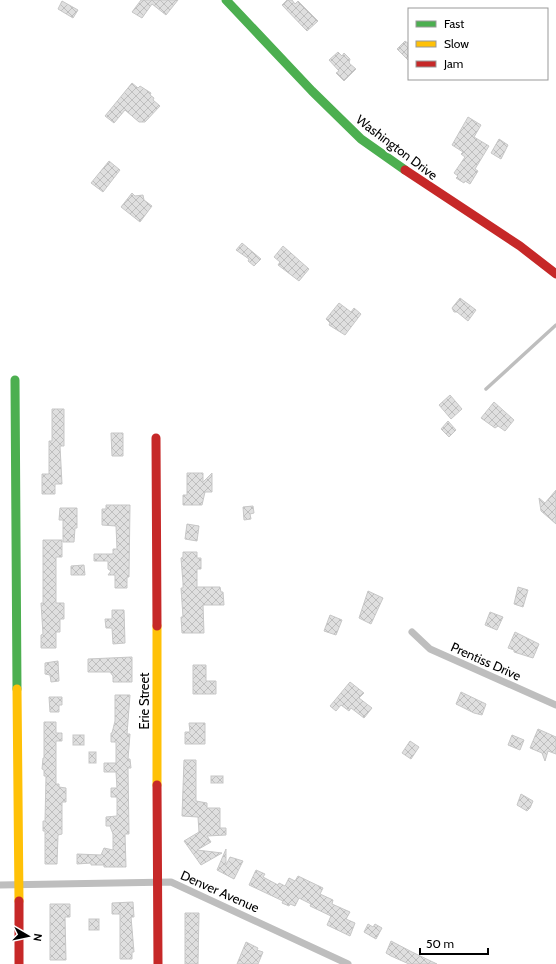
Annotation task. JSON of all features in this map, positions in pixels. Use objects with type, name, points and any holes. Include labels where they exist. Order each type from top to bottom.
[{"type":"street","name":"Washington Drive","points":[[226,0],[312,91],[361,139],[434,190],[520,246],[556,274]]},
{"type":"street","points":[[14,380],[19,964]]},
{"type":"street","name":"Erie Street","points":[[156,438],[158,964]]},
{"type":"street","name":"Prentiss Drive","points":[[412,632],[430,649],[556,705]]},
{"type":"street","name":"Denver Avenue","points":[[0,885],[171,882],[348,964]]},
{"type":"lane","points":[[486,389],[556,325]]},
{"type":"building","points":[[141,0],[178,0],[166,15],[152,4],[142,18],[132,12]]},
{"type":"building","points":[[287,0],[292,0],[295,4],[298,1],[318,21],[307,31],[282,5]]},
{"type":"building","points":[[62,1],[78,10],[73,18],[58,9]]},
{"type":"building","points":[[405,41],[408,43],[408,60],[397,49]]},
{"type":"building","points":[[338,52],[342,56],[344,53],[350,59],[349,63],[356,69],[344,81],[336,73],[339,71],[329,60]]},
{"type":"building","points":[[132,83],[138,88],[140,86],[151,93],[150,95],[154,98],[153,100],[160,106],[145,122],[139,122],[125,110],[114,123],[105,116]]},
{"type":"building","points":[[468,117],[481,125],[474,137],[489,146],[475,169],[478,171],[470,184],[465,181],[464,183],[456,178],[458,176],[454,173],[465,157],[461,154],[463,152],[452,145]]},
{"type":"building","points":[[499,139],[508,145],[501,159],[491,153]]},
{"type":"building","points":[[109,161],[120,170],[103,192],[91,183]]},
{"type":"building","points":[[132,193],[135,196],[143,195],[144,200],[152,206],[140,222],[121,207]]},
{"type":"building","points":[[242,243],[261,259],[254,266],[248,261],[249,259],[236,250]]},
{"type":"building","points":[[283,246],[309,269],[299,281],[278,265],[280,262],[274,257]]},
{"type":"building","points":[[460,298],[476,310],[468,321],[457,312],[454,312],[452,308]]},
{"type":"building","points":[[339,303],[351,312],[354,308],[361,314],[345,335],[329,325],[330,323],[326,319]]},
{"type":"building","points":[[450,395],[462,409],[451,419],[439,405]]},
{"type":"building","points":[[494,402],[514,420],[505,431],[498,426],[495,428],[481,418]]},
{"type":"building","points":[[52,409],[64,409],[64,446],[60,446],[62,484],[55,484],[55,494],[42,494],[42,474],[49,474],[49,441],[52,441]]},
{"type":"building","points":[[448,421],[456,430],[449,437],[441,429]]},
{"type":"building","points":[[111,433],[123,433],[123,456],[112,456]]},
{"type":"building","points":[[187,473],[203,473],[203,482],[212,473],[212,492],[205,492],[202,505],[183,505],[183,495],[187,495]]},
{"type":"building","points":[[556,490],[556,524],[541,511],[539,498],[545,503]]},
{"type":"building","points":[[106,505],[130,505],[129,577],[127,577],[127,588],[115,588],[115,575],[108,575],[111,571],[108,569],[108,561],[94,561],[94,554],[113,554],[113,549],[117,549],[116,526],[102,525],[102,509],[106,509]]},
{"type":"building","points":[[253,506],[254,513],[250,514],[251,519],[244,520],[243,507]]},
{"type":"building","points":[[60,508],[77,508],[77,528],[75,528],[74,542],[63,542],[63,520],[59,520]]},
{"type":"building","points":[[187,524],[199,526],[197,541],[185,539]]},
{"type":"building","points":[[43,540],[62,540],[62,557],[56,557],[56,603],[64,603],[64,619],[60,619],[60,632],[56,632],[56,648],[41,648],[41,635],[43,634],[41,603],[43,603]]},
{"type":"building","points":[[183,552],[197,552],[197,558],[201,558],[201,569],[197,569],[197,587],[220,587],[221,592],[223,592],[224,605],[203,605],[204,633],[182,633],[181,617],[183,617],[181,588],[183,588],[183,583],[181,558],[183,557]]},
{"type":"building","points":[[84,565],[85,575],[71,575],[71,566]]},
{"type":"building","points":[[518,587],[528,590],[523,607],[514,604]]},
{"type":"building","points":[[368,591],[383,598],[371,624],[359,618]]},
{"type":"building","points":[[112,610],[124,610],[125,643],[113,644],[112,628],[106,628],[105,619],[112,619]]},
{"type":"building","points":[[490,612],[503,617],[497,630],[485,625]]},
{"type":"building","points":[[330,615],[342,620],[336,635],[324,631]]},
{"type":"building","points":[[515,632],[539,644],[533,658],[514,652],[514,650],[508,648]]},
{"type":"building","points":[[132,657],[132,682],[113,682],[113,676],[110,672],[88,672],[88,659]]},
{"type":"building","points":[[58,661],[59,681],[51,682],[50,675],[45,674],[45,663]]},
{"type":"building","points":[[193,665],[206,665],[206,681],[216,681],[216,694],[193,694]]},
{"type":"building","points":[[350,682],[364,693],[359,698],[372,708],[364,718],[351,708],[349,711],[341,705],[336,711],[330,706]]},
{"type":"building","points":[[461,692],[486,704],[482,715],[474,713],[456,704]]},
{"type":"building","points":[[115,695],[130,695],[127,734],[130,734],[128,759],[130,759],[131,768],[128,768],[129,834],[125,834],[126,867],[104,867],[104,865],[91,865],[91,863],[77,864],[77,854],[101,855],[104,848],[113,850],[113,834],[110,826],[106,826],[106,817],[117,816],[117,797],[111,797],[111,788],[117,788],[116,772],[104,772],[104,763],[116,763],[116,742],[111,742],[111,733],[115,721]]},
{"type":"building","points":[[49,697],[62,697],[62,705],[59,705],[59,712],[50,712]]},
{"type":"building","points":[[44,722],[56,722],[56,733],[62,733],[62,741],[56,741],[56,784],[59,784],[59,787],[66,788],[66,802],[62,802],[62,834],[58,835],[57,864],[45,864],[45,831],[43,831],[43,821],[45,821],[46,776],[44,776],[44,770],[42,769],[44,758]]},
{"type":"building","points":[[189,723],[205,723],[205,744],[185,744],[185,732],[190,732]]},
{"type":"building","points":[[538,729],[556,737],[556,754],[548,751],[545,761],[542,753],[530,748]]},
{"type":"building","points":[[73,735],[84,735],[84,745],[73,745]]},
{"type":"building","points":[[512,735],[524,740],[520,750],[508,745]]},
{"type":"building","points":[[410,741],[419,747],[411,759],[402,753]]},
{"type":"building","points":[[89,752],[96,752],[96,763],[89,763]]},
{"type":"building","points":[[184,760],[196,760],[196,801],[207,803],[207,808],[220,808],[220,828],[226,828],[226,835],[207,836],[211,842],[197,850],[222,853],[201,865],[184,841],[199,832],[198,817],[182,816]]},
{"type":"building","points":[[211,776],[223,776],[223,783],[211,783]]},
{"type":"building","points":[[521,794],[533,801],[527,811],[517,805]]},
{"type":"building","points":[[226,849],[226,865],[230,857],[243,861],[234,879],[217,870]]},
{"type":"building","points":[[256,870],[265,874],[263,877],[278,885],[279,883],[285,886],[289,878],[295,881],[298,876],[323,888],[320,894],[333,900],[332,904],[350,912],[346,919],[355,923],[350,936],[327,925],[331,916],[310,906],[311,904],[299,898],[295,906],[290,904],[289,906],[282,903],[283,901],[249,885]]},
{"type":"building","points":[[133,902],[134,917],[131,917],[134,952],[132,952],[132,959],[120,959],[120,914],[112,914],[112,903]]},
{"type":"building","points":[[50,904],[70,904],[70,917],[65,917],[66,960],[50,960]]},
{"type":"building","points":[[185,913],[199,913],[198,964],[185,964]]},
{"type":"building","points":[[89,919],[99,919],[99,930],[89,930]]},
{"type":"building","points":[[368,924],[373,927],[375,924],[382,928],[376,939],[364,932]]},
{"type":"building","points":[[391,941],[437,964],[409,964],[391,956],[386,953]]},
{"type":"building","points":[[246,942],[258,948],[257,950],[263,952],[258,964],[237,964]]},
{"type":"traffic: fast","points":[[226,0],[312,91],[361,139],[405,170]]},
{"type":"traffic: fast","points":[[15,380],[17,689]]},
{"type":"traffic: slow","points":[[157,626],[157,785]]},
{"type":"traffic: slow","points":[[17,689],[19,901]]},
{"type":"traffic: jam","points":[[405,170],[520,246],[556,274]]},
{"type":"traffic: jam","points":[[156,438],[157,626]]},
{"type":"traffic: jam","points":[[157,785],[158,964]]},
{"type":"traffic: jam","points":[[19,901],[19,964]]}]
